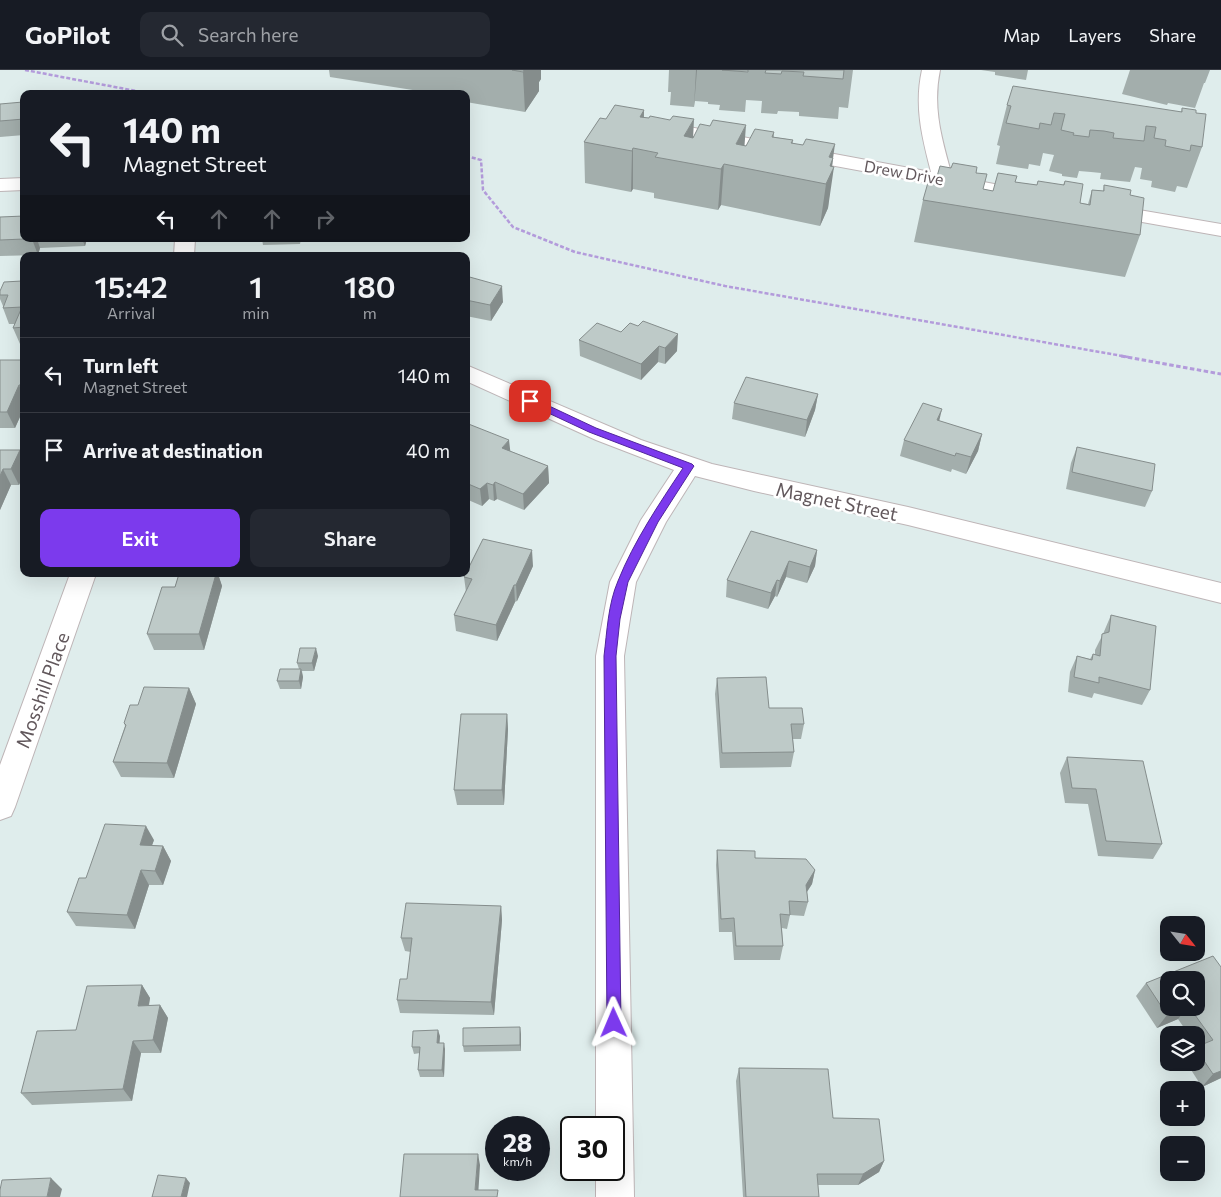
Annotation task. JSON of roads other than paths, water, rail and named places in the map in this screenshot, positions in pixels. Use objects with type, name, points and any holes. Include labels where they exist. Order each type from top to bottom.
[{"type":"street","points":[[931,70],[928,82],[926,114],[943,179]]},
{"type":"street","name":"Drew Drive","points":[[647,125],[1050,200]]},
{"type":"street","points":[[0,185],[20,184]]},
{"type":"street","points":[[1088,207],[1221,230]]},
{"type":"street","name":"Magnet Street","points":[[470,374],[593,430],[689,466],[760,485],[854,503],[1000,537],[1221,593]]},
{"type":"street","points":[[616,1197],[610,656],[614,619],[623,582],[654,520],[689,466]]},
{"type":"street","name":"Mosshill Place","points":[[0,807],[82,577]]}]
